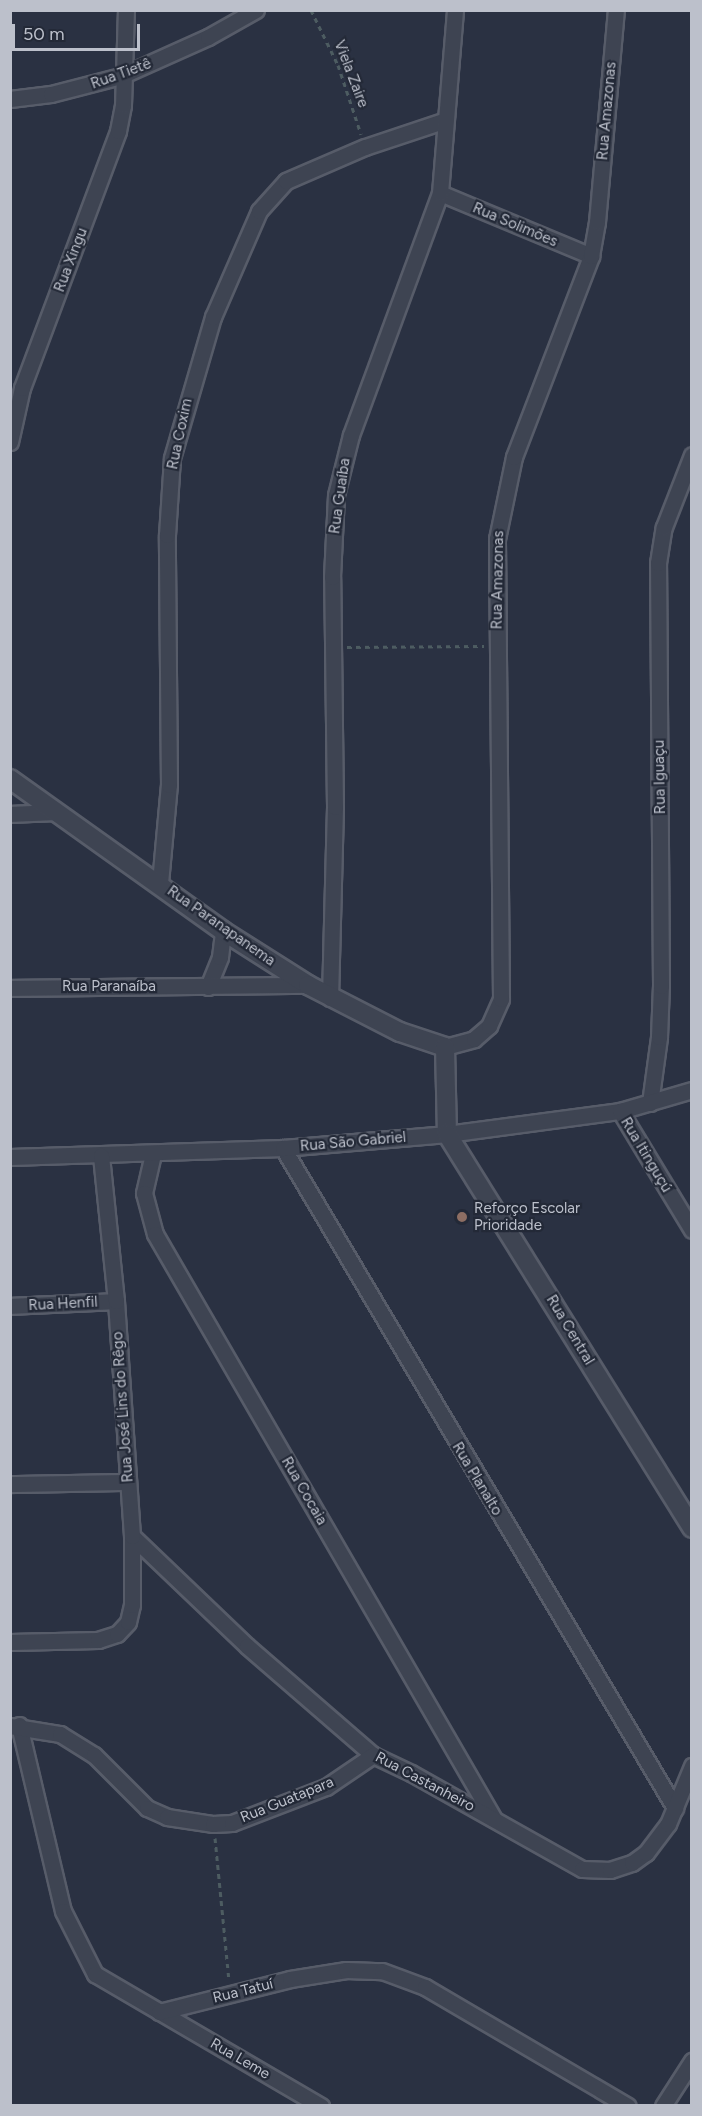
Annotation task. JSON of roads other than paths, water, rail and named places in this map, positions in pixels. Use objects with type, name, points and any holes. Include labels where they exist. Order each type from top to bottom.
[{"type":"street","name":"Rua Xingu","points":[[10,442],[22,388],[118,131],[123,105],[121,76],[126,10]]},
{"type":"street","name":"Rua Tietê","points":[[10,99],[51,94],[121,76],[208,37],[256,10]]},
{"type":"street","name":"Rua Guaíba","points":[[330,998],[335,807],[333,537],[341,469],[440,193],[455,10]]},
{"type":"street","name":"Rua Amazonas","points":[[445,1047],[474,1039],[489,1026],[501,999],[497,539],[501,508],[521,436],[591,256],[597,222],[616,10]]},
{"type":"street","name":"Rua Coxim","points":[[160,883],[170,785],[168,535],[172,459],[180,423],[213,317],[259,211],[286,180],[365,147],[446,120]]},
{"type":"street","name":"Rua Solimões","points":[[440,193],[591,256]]},
{"type":"street","name":"Rua Iguaçu","points":[[650,1103],[659,1037],[661,986],[658,563],[664,527],[692,455]]},
{"type":"street","name":"Rua Paranapanema","points":[[10,779],[160,883],[223,931],[308,985],[400,1032],[445,1047]]},
{"type":"street","points":[[10,814],[55,812]]},
{"type":"street","points":[[208,987],[220,957],[223,931]]},
{"type":"street","name":"Rua Paranaíba","points":[[10,988],[308,985]]},
{"type":"street","points":[[445,1047],[447,1134]]},
{"type":"street","name":"Rua São Gabriel","points":[[10,1157],[101,1156],[282,1148],[447,1134],[620,1111],[692,1090]]},
{"type":"street","name":"Rua Itinguçú","points":[[620,1111],[692,1230]]},
{"type":"street","name":"Rua Central","points":[[447,1134],[692,1528]]},
{"type":"street","name":"Rua Planalto","points":[[282,1148],[675,1808]]},
{"type":"street","name":"Rua Cocaia","points":[[153,1154],[144,1193],[155,1234],[494,1819]]},
{"type":"street","name":"Rua José Lins do Rêgo","points":[[10,1642],[98,1641],[117,1634],[128,1622],[132,1605],[132,1536],[116,1302],[101,1156]]},
{"type":"street","name":"Rua Henfil","points":[[10,1306],[116,1302]]},
{"type":"street","points":[[10,1484],[128,1482]]},
{"type":"street","name":"Rua Castanheiro","points":[[132,1536],[247,1646],[372,1755],[494,1819],[557,1858],[582,1869],[610,1870],[632,1863],[646,1853],[659,1838],[675,1808],[692,1767]]},
{"type":"street","points":[[15,1726],[63,1911],[80,1950],[95,1974],[159,2012]]},
{"type":"street","name":"Rua Guatapara","points":[[15,1726],[60,1734],[94,1755],[147,1809],[167,1817],[213,1824],[232,1823],[326,1786],[372,1755]]},
{"type":"street","name":"Rua Tatuí","points":[[159,2012],[230,1994],[346,1970],[382,1971],[425,1987],[628,2106]]},
{"type":"street","name":"Rua Leme","points":[[159,2012],[321,2106]]},
{"type":"street","points":[[668,2102],[692,2061]]},
{"type":"place","name":"Reforço Escolar Prioridade","points":[[462,1217]]}]
